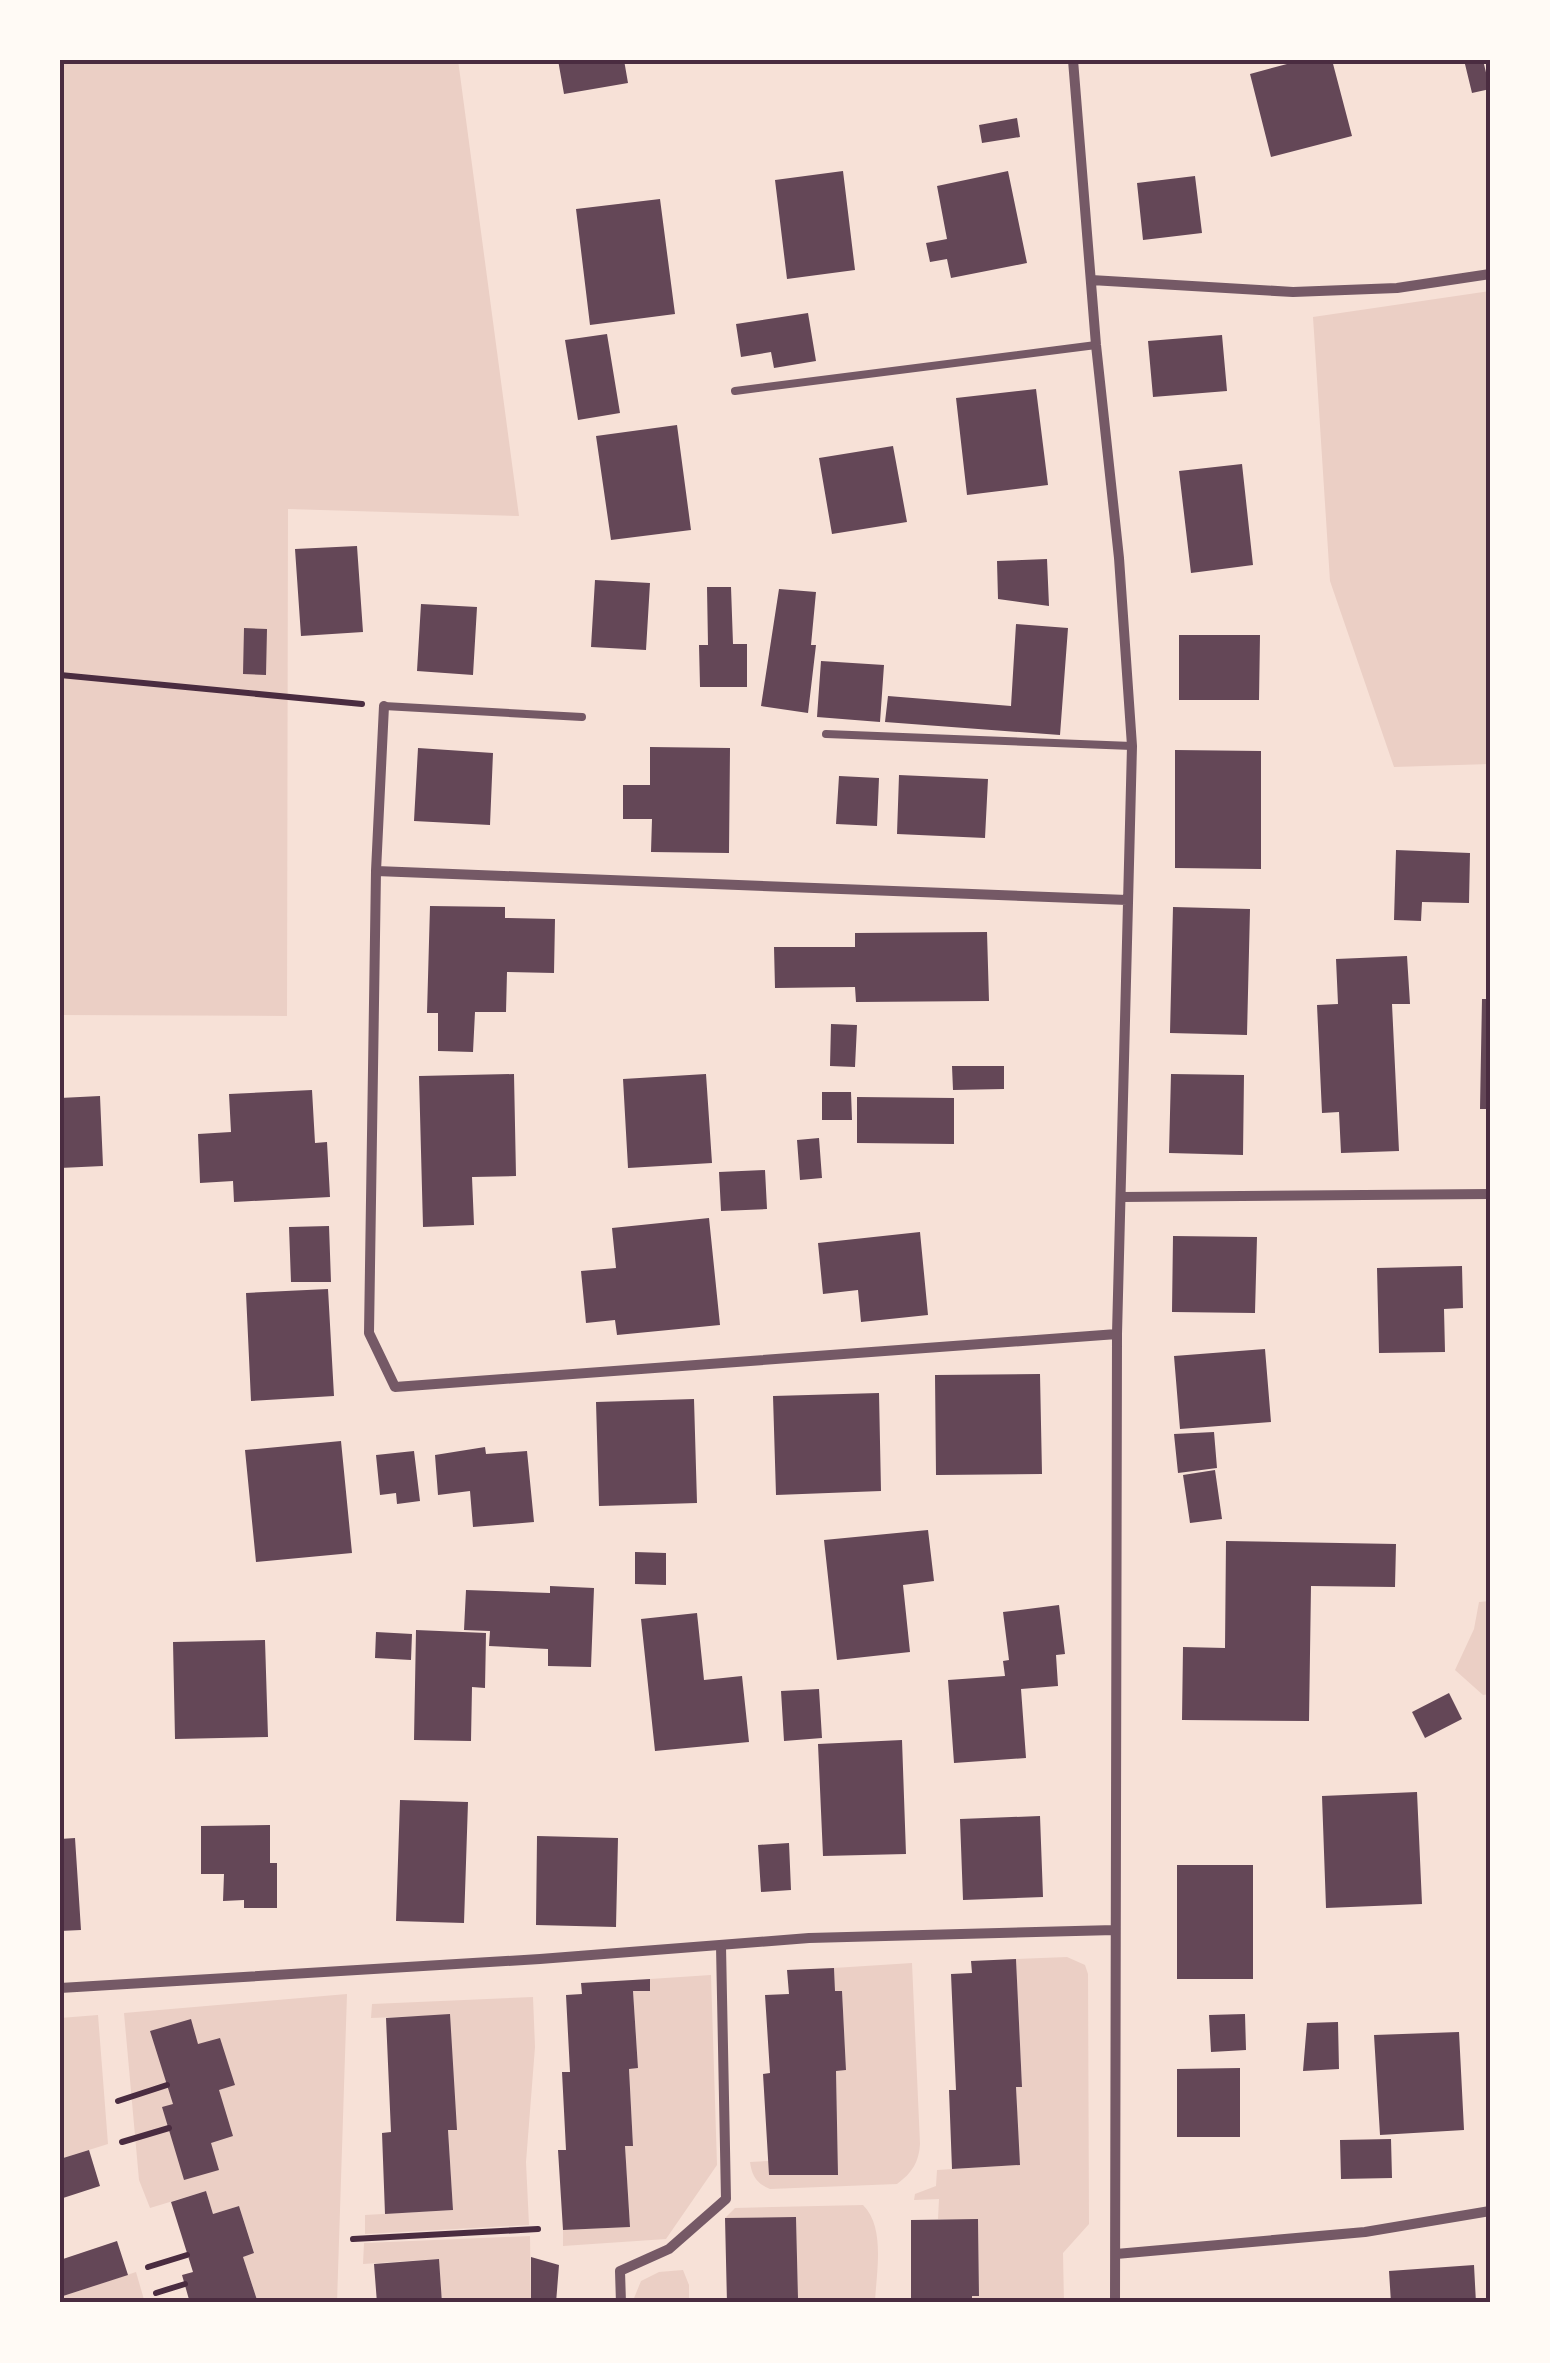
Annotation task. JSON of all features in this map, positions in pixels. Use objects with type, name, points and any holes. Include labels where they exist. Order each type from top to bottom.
[{"type":"street","points":[[1072,60],[1119,558],[1132,746],[1116,1334],[1115,2303]]},
{"type":"street","points":[[1091,280],[1293,292],[1397,288],[1490,274]]},
{"type":"street","points":[[384,706],[376,871],[370,1333],[395,1387],[1116,1334]]},
{"type":"street","points":[[376,871],[1127,900]]},
{"type":"street","points":[[1122,1197],[1490,1194]]},
{"type":"street","points":[[60,1988],[809,1938],[1115,1930]]},
{"type":"street","points":[[621,2303],[620,2270],[669,2249],[726,2199],[722,1946]]},
{"type":"street","points":[[1116,2254],[1365,2232],[1490,2212]]},
{"type":"lane","points":[[735,391],[1096,345]]},
{"type":"lane","points":[[384,706],[582,717]]},
{"type":"lane","points":[[826,734],[1132,746]]},
{"type":"path","points":[[60,675],[384,706]]},
{"type":"path","points":[[118,2101],[167,2084]]},
{"type":"path","points":[[122,2142],[169,2128]]},
{"type":"path","points":[[353,2240],[538,2229]]},
{"type":"path","points":[[148,2268],[186,2255]]},
{"type":"path","points":[[156,2293],[185,2284]]},
{"type":"shaded area","points":[[60,60],[458,60],[519,516],[288,509],[287,1016],[60,1015]]},
{"type":"shaded area","points":[[1490,291],[1490,764],[1394,767],[1330,581],[1313,317]]},
{"type":"shaded area","points":[[1490,1601],[1490,1694],[1483,1695],[1455,1670],[1474,1629],[1479,1602]]},
{"type":"shaded area","points":[[1067,1957],[1085,1965],[1088,1974],[1089,2224],[1063,2253],[1064,2303],[972,2303],[972,2296],[979,2296],[978,2220],[938,2219],[939,2199],[914,2200],[915,2194],[936,2186],[937,2170],[1019,2165],[1016,2087],[1022,2086],[1016,1959]]},
{"type":"shaded area","points":[[912,1963],[920,2144],[911,2171],[897,2184],[770,2189],[761,2184],[750,2162],[769,2161],[769,2175],[838,2174],[836,2071],[846,2069],[842,1992],[835,1991],[834,1968]]},
{"type":"shaded area","points":[[711,1975],[717,2165],[666,2239],[563,2246],[563,2230],[630,2227],[625,2146],[633,2145],[629,2069],[638,2067],[633,1991],[650,1991],[650,1979]]},
{"type":"shaded area","points":[[347,1994],[337,2303],[258,2303],[243,2257],[254,2252],[239,2206],[213,2214],[206,2191],[150,2208],[139,2180],[124,2013]]},
{"type":"shaded area","points":[[533,1997],[535,2047],[526,2162],[529,2225],[365,2234],[365,2215],[453,2210],[448,2130],[450,2015],[371,2018],[372,2004]]},
{"type":"shaded area","points":[[98,2015],[108,2144],[60,2159],[60,2018]]},
{"type":"shaded area","points":[[863,2205],[877,2238],[875,2303],[792,2303],[792,2298],[798,2297],[796,2217],[725,2218],[735,2208]]},
{"type":"shaded area","points":[[530,2236],[531,2303],[442,2303],[438,2259],[363,2264],[364,2243]]},
{"type":"shaded area","points":[[683,2270],[689,2285],[689,2303],[632,2303],[641,2281],[659,2272]]},
{"type":"shaded area","points":[[136,2272],[145,2303],[60,2303],[60,2297]]},
{"type":"building","points":[[558,60],[624,60],[628,83],[564,94]]},
{"type":"building","points":[[1302,60],[1332,60],[1352,136],[1271,157],[1250,74]]},
{"type":"building","points":[[1464,60],[1483,60],[1490,89],[1472,93]]},
{"type":"building","points":[[1017,118],[1020,137],[982,143],[979,125]]},
{"type":"building","points":[[843,171],[855,270],[787,279],[775,180]]},
{"type":"building","points":[[1008,171],[1027,263],[951,278],[947,259],[930,262],[926,243],[947,239],[937,186]]},
{"type":"building","points":[[1195,176],[1202,233],[1143,240],[1137,183]]},
{"type":"building","points":[[660,199],[675,314],[590,325],[576,209]]},
{"type":"building","points":[[808,313],[816,361],[774,368],[771,352],[741,357],[736,324]]},
{"type":"building","points":[[607,334],[620,413],[578,420],[565,340]]},
{"type":"building","points":[[1222,335],[1227,391],[1153,397],[1148,341]]},
{"type":"building","points":[[1036,389],[1048,485],[967,495],[956,398]]},
{"type":"building","points":[[677,425],[691,530],[611,540],[596,436]]},
{"type":"building","points":[[893,446],[907,522],[832,534],[819,458]]},
{"type":"building","points":[[1242,464],[1253,565],[1191,573],[1179,471]]},
{"type":"building","points":[[357,546],[363,632],[301,636],[295,549]]},
{"type":"building","points":[[1047,559],[1049,606],[998,599],[997,561]]},
{"type":"building","points":[[595,580],[650,583],[646,650],[591,647]]},
{"type":"building","points":[[707,587],[731,587],[733,644],[747,644],[747,687],[700,687],[699,645],[708,645]]},
{"type":"building","points":[[779,589],[816,592],[811,645],[816,645],[808,713],[761,706]]},
{"type":"building","points":[[421,604],[477,607],[473,675],[417,671]]},
{"type":"building","points":[[1016,624],[1068,628],[1060,735],[885,722],[888,696],[1011,706]]},
{"type":"building","points":[[244,628],[267,629],[266,675],[243,674]]},
{"type":"building","points":[[1179,635],[1260,635],[1259,700],[1179,700]]},
{"type":"building","points":[[821,661],[884,665],[880,722],[817,717]]},
{"type":"building","points":[[650,747],[730,748],[729,853],[651,852],[652,819],[623,819],[623,785],[650,785]]},
{"type":"building","points":[[418,748],[493,753],[490,825],[414,821]]},
{"type":"building","points":[[1175,750],[1261,751],[1261,869],[1175,868]]},
{"type":"building","points":[[899,775],[988,779],[985,838],[897,834]]},
{"type":"building","points":[[839,776],[879,778],[877,826],[836,824]]},
{"type":"building","points":[[1396,850],[1470,853],[1469,903],[1422,902],[1421,921],[1394,920]]},
{"type":"building","points":[[430,906],[505,907],[505,918],[555,919],[554,973],[507,972],[506,1012],[475,1012],[473,1052],[438,1051],[438,1013],[427,1013]]},
{"type":"building","points":[[1173,907],[1250,909],[1247,1035],[1170,1033]]},
{"type":"building","points":[[987,932],[989,1001],[856,1002],[855,987],[775,988],[774,947],[855,947],[855,933]]},
{"type":"building","points":[[1407,956],[1410,1004],[1392,1004],[1399,1151],[1341,1153],[1339,1112],[1322,1113],[1317,1005],[1338,1004],[1336,959]]},
{"type":"building","points":[[1482,999],[1490,999],[1490,1109],[1480,1109]]},
{"type":"building","points":[[831,1024],[857,1025],[855,1067],[830,1066]]},
{"type":"building","points":[[952,1066],[1004,1066],[1004,1089],[953,1090]]},
{"type":"building","points":[[514,1074],[516,1176],[472,1177],[474,1225],[423,1227],[419,1076]]},
{"type":"building","points":[[706,1074],[712,1163],[628,1168],[623,1079]]},
{"type":"building","points":[[1171,1074],[1244,1075],[1243,1155],[1169,1153]]},
{"type":"building","points":[[312,1090],[315,1143],[327,1142],[330,1197],[234,1202],[233,1181],[200,1183],[198,1134],[231,1132],[229,1094]]},
{"type":"building","points":[[822,1092],[851,1092],[852,1120],[822,1120]]},
{"type":"building","points":[[100,1096],[103,1166],[60,1168],[60,1098]]},
{"type":"building","points":[[857,1097],[954,1098],[954,1144],[857,1143]]},
{"type":"building","points":[[819,1138],[822,1178],[800,1180],[797,1140]]},
{"type":"building","points":[[765,1170],[767,1209],[721,1211],[719,1172]]},
{"type":"building","points":[[709,1218],[720,1325],[617,1335],[615,1320],[586,1323],[581,1271],[616,1268],[612,1228]]},
{"type":"building","points":[[329,1226],[331,1282],[291,1282],[289,1227]]},
{"type":"building","points":[[920,1232],[928,1315],[861,1322],[858,1290],[823,1294],[818,1243]]},
{"type":"building","points":[[1173,1236],[1257,1237],[1255,1313],[1172,1312]]},
{"type":"building","points":[[1462,1266],[1463,1308],[1444,1309],[1445,1352],[1379,1353],[1377,1268]]},
{"type":"building","points":[[328,1289],[334,1396],[251,1401],[246,1293]]},
{"type":"building","points":[[1265,1349],[1271,1422],[1180,1429],[1174,1356]]},
{"type":"building","points":[[1040,1374],[1042,1474],[936,1475],[935,1375]]},
{"type":"building","points":[[879,1393],[881,1491],[776,1495],[773,1396]]},
{"type":"building","points":[[694,1399],[697,1503],[599,1506],[596,1402]]},
{"type":"building","points":[[1214,1432],[1217,1468],[1178,1473],[1174,1434]]},
{"type":"building","points":[[341,1441],[352,1553],[256,1562],[245,1450]]},
{"type":"building","points":[[485,1447],[486,1454],[527,1451],[534,1522],[473,1527],[470,1491],[438,1495],[435,1455]]},
{"type":"building","points":[[414,1451],[420,1501],[397,1504],[396,1493],[380,1495],[376,1455]]},
{"type":"building","points":[[1215,1470],[1222,1519],[1190,1523],[1183,1475]]},
{"type":"building","points":[[928,1530],[934,1581],[903,1585],[910,1652],[837,1660],[824,1540]]},
{"type":"building","points":[[1226,1541],[1396,1544],[1395,1587],[1311,1586],[1309,1721],[1182,1720],[1183,1647],[1225,1648]]},
{"type":"building","points":[[635,1552],[666,1553],[666,1585],[635,1584]]},
{"type":"building","points":[[550,1586],[594,1588],[591,1667],[548,1666],[548,1649],[489,1646],[490,1631],[464,1630],[466,1590],[550,1593]]},
{"type":"building","points":[[1059,1605],[1065,1654],[1056,1655],[1058,1686],[1021,1689],[1026,1758],[954,1763],[948,1680],[1005,1676],[1003,1661],[1009,1660],[1003,1612]]},
{"type":"building","points":[[697,1613],[704,1680],[742,1676],[749,1742],[655,1751],[641,1619]]},
{"type":"building","points":[[416,1630],[486,1633],[485,1688],[472,1687],[471,1741],[414,1740]]},
{"type":"building","points":[[376,1632],[412,1634],[411,1660],[375,1658]]},
{"type":"building","points":[[265,1640],[268,1737],[175,1739],[173,1642]]},
{"type":"building","points":[[819,1689],[822,1738],[784,1741],[781,1691]]},
{"type":"building","points":[[1449,1693],[1462,1719],[1425,1738],[1412,1712]]},
{"type":"building","points":[[902,1740],[906,1854],[823,1856],[818,1744]]},
{"type":"building","points":[[1417,1792],[1422,1904],[1326,1908],[1322,1796]]},
{"type":"building","points":[[400,1800],[468,1802],[464,1923],[396,1921]]},
{"type":"building","points":[[1040,1816],[1043,1897],[963,1900],[960,1819]]},
{"type":"building","points":[[270,1825],[270,1863],[277,1863],[277,1908],[244,1908],[244,1900],[223,1901],[224,1874],[201,1874],[201,1826]]},
{"type":"building","points":[[537,1836],[618,1838],[616,1927],[536,1925]]},
{"type":"building","points":[[75,1838],[81,1930],[60,1931],[60,1839]]},
{"type":"building","points":[[789,1843],[791,1890],[761,1892],[758,1845]]},
{"type":"building","points":[[1177,1865],[1253,1865],[1253,1979],[1177,1979]]},
{"type":"building","points":[[1016,1959],[1022,2087],[1016,2087],[1020,2165],[952,2169],[949,2090],[956,2090],[951,1974],[972,1973],[971,1961]]},
{"type":"building","points":[[834,1968],[835,1991],[842,1991],[846,2070],[836,2071],[838,2175],[769,2175],[763,2074],[770,2073],[765,1995],[789,1994],[787,1970]]},
{"type":"building","points":[[650,1979],[650,1991],[633,1991],[638,2068],[629,2069],[633,2146],[625,2146],[630,2227],[563,2230],[558,2150],[566,2150],[562,2072],[570,2072],[566,1995],[582,1994],[581,1983]]},
{"type":"building","points":[[450,2014],[457,2130],[448,2130],[453,2210],[385,2214],[382,2133],[391,2132],[386,2018]]},
{"type":"building","points":[[1245,2014],[1246,2050],[1211,2052],[1209,2015]]},
{"type":"building","points":[[191,2019],[198,2044],[220,2038],[235,2085],[219,2090],[233,2136],[211,2143],[219,2170],[184,2180],[162,2107],[173,2104],[150,2031]]},
{"type":"building","points":[[1338,2022],[1339,2069],[1303,2071],[1307,2023]]},
{"type":"building","points":[[1459,2032],[1464,2130],[1380,2135],[1374,2035]]},
{"type":"building","points":[[1240,2068],[1240,2137],[1177,2137],[1177,2069]]},
{"type":"building","points":[[1391,2139],[1392,2178],[1341,2179],[1340,2140]]},
{"type":"building","points":[[89,2150],[100,2186],[60,2199],[60,2159]]},
{"type":"building","points":[[206,2191],[213,2214],[239,2206],[254,2253],[243,2257],[258,2303],[190,2303],[182,2275],[193,2272],[171,2202]]},
{"type":"building","points":[[796,2217],[798,2298],[792,2298],[792,2303],[727,2303],[725,2218]]},
{"type":"building","points":[[978,2219],[979,2296],[972,2296],[972,2303],[904,2303],[904,2298],[911,2298],[911,2220]]},
{"type":"building","points":[[117,2241],[128,2275],[60,2297],[60,2260]]},
{"type":"building","points":[[531,2257],[559,2265],[556,2303],[531,2303]]},
{"type":"building","points":[[439,2259],[442,2303],[377,2303],[374,2264]]},
{"type":"building","points":[[1474,2265],[1476,2303],[1391,2303],[1389,2271]]}]
